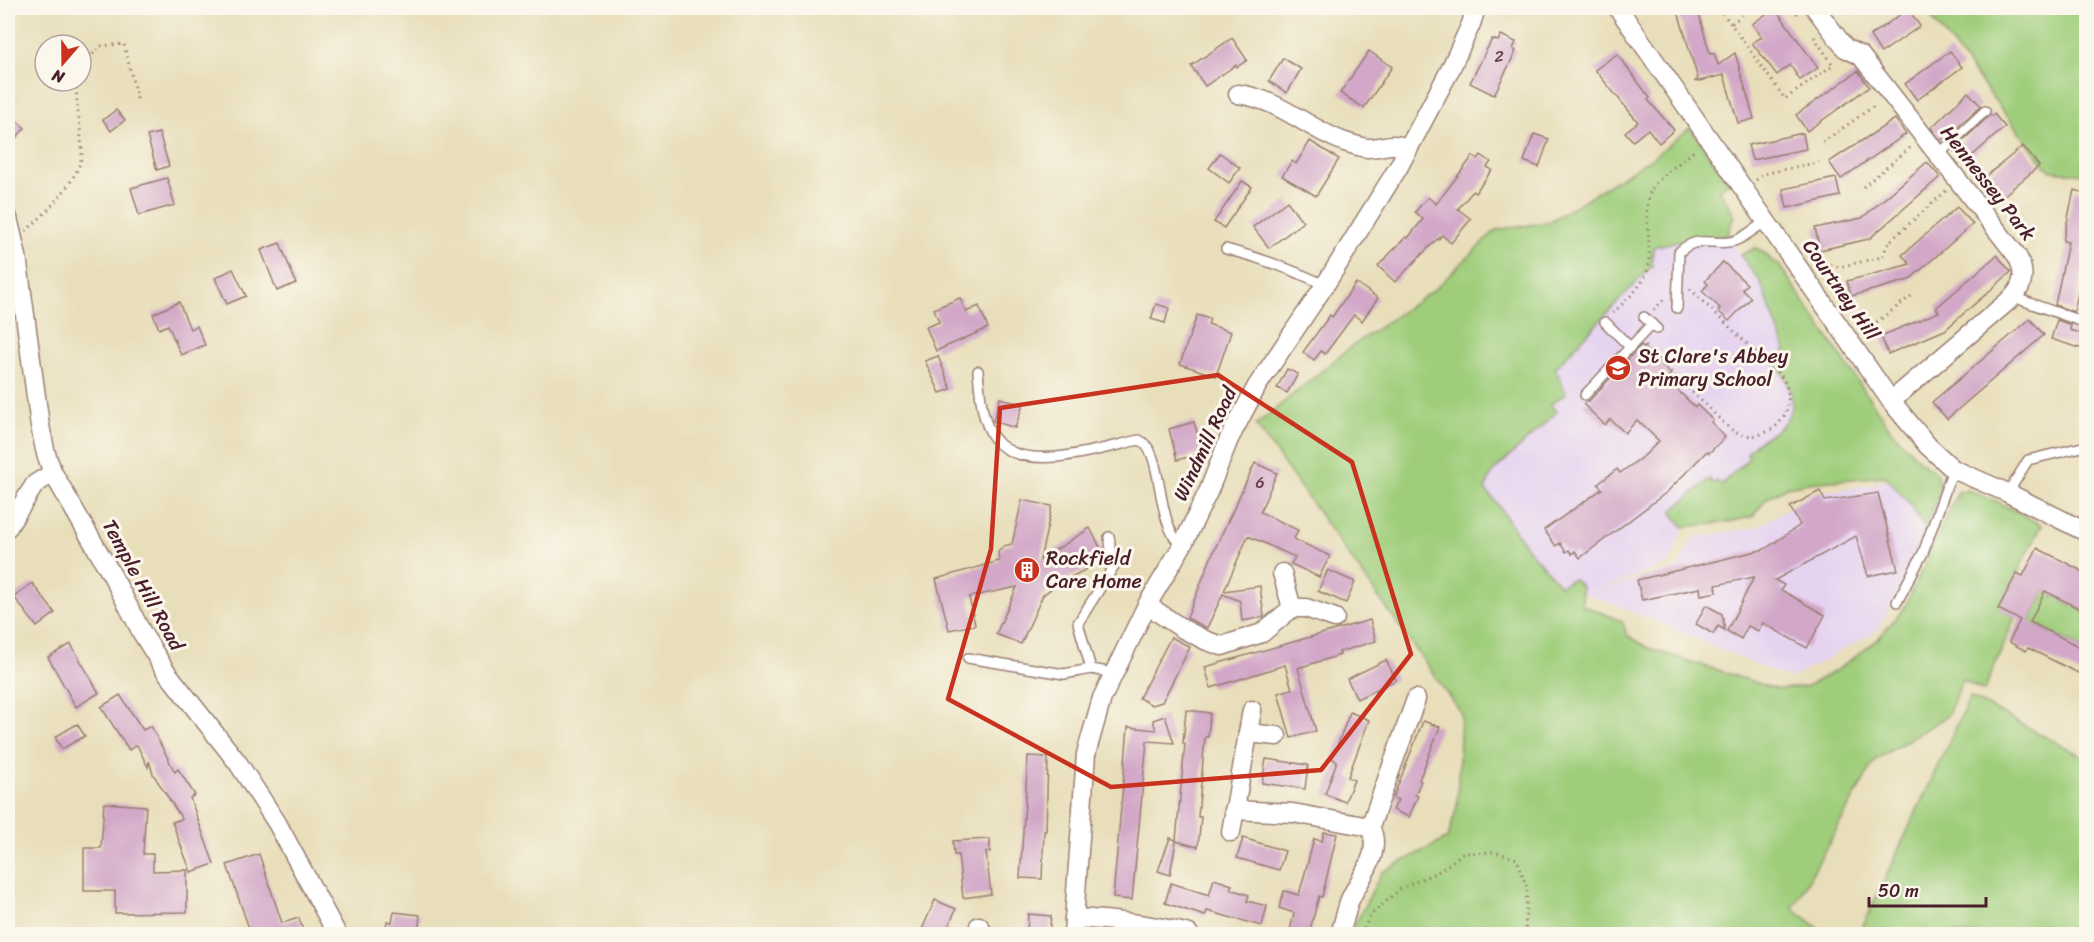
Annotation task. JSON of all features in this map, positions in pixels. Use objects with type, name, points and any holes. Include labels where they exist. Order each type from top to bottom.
[{"type":"street","name":"Windmill Road","points":[[1073,926],[1086,754],[1102,698],[1147,605],[1182,546],[1209,490],[1229,439],[1257,386],[1325,285],[1408,148],[1450,70],[1476,8]]},
{"type":"street","name":"Courtney Hill","points":[[1618,8],[1891,401],[1928,446],[1953,469],[2008,493],[2086,532]]},
{"type":"street","name":"Hennessey Park","points":[[1808,12],[1845,48],[1861,56],[2022,265],[2024,277],[2020,290],[1891,401]]},
{"type":"street","points":[[1238,94],[1253,96],[1289,112],[1344,142],[1367,148],[1394,144],[1408,148]]},
{"type":"street","name":"Temple Hill Road","points":[[8,218],[14,243],[40,426],[53,473],[113,577],[142,633],[165,670],[238,763],[277,823],[337,934]]},
{"type":"street","points":[[8,527],[35,484],[53,473]]},
{"type":"street","points":[[1282,573],[1292,608]]},
{"type":"street","points":[[1147,605],[1183,629],[1206,641],[1222,646],[1262,633],[1292,608],[1306,608],[1335,618]]},
{"type":"street","points":[[1340,934],[1350,901],[1372,859],[1374,837],[1370,828],[1416,699]]},
{"type":"street","points":[[1231,831],[1252,710]]},
{"type":"street","points":[[1248,733],[1277,735]]},
{"type":"street","points":[[1234,810],[1293,813],[1370,828]]},
{"type":"street","points":[[1073,926],[1121,920],[1189,934]]},
{"type":"lane","points":[[1938,155],[1985,111]]},
{"type":"lane","points":[[1677,308],[1679,252],[1688,244],[1706,241],[1734,241],[1766,220]]},
{"type":"lane","points":[[1226,249],[1279,264],[1325,285]]},
{"type":"lane","points":[[2013,297],[2086,322]]},
{"type":"lane","points":[[1585,395],[1630,346],[1655,326],[1648,315]]},
{"type":"lane","points":[[1608,319],[1630,346]]},
{"type":"lane","points":[[978,371],[979,388],[988,425],[994,437],[1004,448],[1016,454],[1046,458],[1139,440],[1146,442],[1156,468],[1166,519],[1173,539],[1182,546]]},
{"type":"lane","points":[[2008,493],[2028,460],[2086,446]]},
{"type":"lane","points":[[1897,602],[1923,554],[1953,469]]},
{"type":"lane","points":[[1091,669],[1078,623],[1114,566],[1109,537]]},
{"type":"lane","points":[[968,658],[1064,674],[1091,669],[1114,673]]},
{"type":"path","points":[[1719,8],[1785,99],[1833,65],[1807,27]]},
{"type":"path","points":[[1731,24],[1752,8]]},
{"type":"path","points":[[1793,8],[1808,12]]},
{"type":"path","points":[[1842,13],[1850,8]]},
{"type":"path","points":[[93,54],[100,46],[124,44],[138,103]]},
{"type":"path","points":[[14,243],[68,187],[82,154],[76,93]]},
{"type":"path","points":[[1824,142],[1883,100]]},
{"type":"path","points":[[1608,319],[1647,272],[1648,208],[1651,189],[1710,138]]},
{"type":"path","points":[[1863,188],[1916,143]]},
{"type":"path","points":[[1754,181],[1763,174],[1819,162]]},
{"type":"path","points":[[1819,274],[1831,265],[1839,267],[1882,257],[1889,242],[1946,191]]},
{"type":"path","points":[[1644,345],[1719,419],[1736,432],[1761,434],[1781,420],[1788,404],[1787,386],[1783,378],[1690,289]]},
{"type":"path","points":[[1648,315],[1665,298],[1667,290]]},
{"type":"path","points":[[1860,334],[1914,294]]},
{"type":"path","points":[[1361,934],[1370,916],[1400,889],[1441,870],[1463,853],[1495,852],[1517,859],[1527,888],[1525,934]]},
{"type":"highlighted area","points":[[1218,375],[1352,462],[1411,654],[1321,770],[1111,787],[948,699],[991,549],[1000,408]]},
{"type":"shaded area","name":"St Clare's Abbey Primary School","points":[[1690,128],[1729,182],[1719,190],[1734,214],[1728,235],[1734,241],[1740,255],[1755,248],[1764,250],[1774,264],[1779,265],[1891,430],[1920,461],[1786,487],[1766,499],[1753,516],[1730,522],[1684,527],[1669,564],[1595,591],[1678,568],[1693,537],[1756,528],[1812,493],[1873,485],[1919,471],[1954,489],[1877,631],[1790,679],[1629,610],[1560,585],[1527,548],[1498,505],[1365,337],[1435,289],[1496,230],[1549,222],[1649,160]]},
{"type":"green space","points":[[1924,8],[2086,8],[2086,174],[2051,171],[2043,163]]},
{"type":"green space","points":[[1690,128],[1729,182],[1719,190],[1734,214],[1728,235],[1678,241],[1653,247],[1652,266],[1555,368],[1566,393],[1550,405],[1557,412],[1493,472],[1485,489],[1527,548],[1560,585],[1574,579],[1582,587],[1582,605],[1622,621],[1627,635],[1648,648],[1776,689],[1806,687],[1837,670],[1877,640],[1904,608],[1958,492],[1967,490],[2000,503],[2042,525],[1999,609],[2015,617],[1984,691],[1963,680],[1947,716],[1875,760],[1793,908],[1826,934],[1350,934],[1382,872],[1448,838],[1457,806],[1461,713],[1256,425],[1352,346],[1435,289],[1496,230],[1549,222],[1649,160]]},
{"type":"green space","points":[[1755,248],[1764,252],[1779,265],[1891,430],[1920,461],[1936,473],[1941,490],[1925,529],[1910,504],[1885,476],[1786,487],[1766,499],[1753,516],[1730,522],[1684,527],[1671,512],[1710,479],[1713,484],[1716,481],[1721,485],[1749,458],[1747,453],[1753,446],[1781,426],[1792,407],[1788,383],[1774,362],[1786,351],[1760,281],[1740,255]]},
{"type":"green space","points":[[2045,591],[2086,612],[2086,650],[2030,622]]},
{"type":"green space","points":[[1970,697],[2086,758],[2086,934],[1859,934]]},
{"type":"building","points":[[1677,8],[1697,8],[1710,54],[1714,53],[1718,65],[1735,53],[1754,119],[1738,123],[1724,75],[1695,81],[1698,79]]},
{"type":"building","points":[[1775,8],[1818,68],[1800,80],[1790,65],[1777,75],[1752,43],[1762,37],[1752,24]]},
{"type":"building","points":[[1908,9],[1920,26],[1881,53],[1870,36]]},
{"type":"building","points":[[1501,35],[1516,42],[1513,49],[1516,51],[1494,95],[1470,83],[1492,39],[1498,41]]},
{"type":"building","points":[[1232,38],[1247,60],[1205,86],[1191,66]]},
{"type":"building","points":[[1369,51],[1392,67],[1364,108],[1340,93]]},
{"type":"building","points":[[1950,51],[1962,67],[1917,100],[1905,84]]},
{"type":"building","points":[[1617,54],[1650,98],[1648,100],[1674,130],[1659,143],[1648,129],[1633,141],[1625,132],[1638,122],[1595,70]]},
{"type":"building","points":[[1283,58],[1301,69],[1287,93],[1269,81]]},
{"type":"building","points":[[1858,71],[1869,87],[1807,131],[1796,115]]},
{"type":"building","points":[[1968,92],[1981,106],[1941,141],[1931,128]]},
{"type":"building","points":[[116,110],[125,120],[111,131],[103,120]]},
{"type":"building","points":[[1994,114],[2005,127],[1964,163],[1953,150],[1990,115]]},
{"type":"building","points":[[1895,119],[1906,134],[1841,179],[1829,162]]},
{"type":"building","points":[[16,120],[25,128],[8,147],[8,129]]},
{"type":"building","points":[[159,133],[169,166],[157,170],[147,136]]},
{"type":"building","points":[[1803,133],[1806,149],[1752,160],[1748,145]]},
{"type":"building","points":[[1534,134],[1549,139],[1539,167],[1524,161]]},
{"type":"building","points":[[1310,141],[1339,159],[1316,196],[1282,176],[1292,161],[1296,164]]},
{"type":"building","points":[[2023,146],[2039,166],[2002,197],[1985,177]]},
{"type":"building","points":[[1220,153],[1240,168],[1229,183],[1209,168]]},
{"type":"building","points":[[1481,155],[1491,162],[1487,167],[1492,170],[1475,193],[1473,191],[1458,209],[1471,219],[1451,243],[1442,235],[1437,239],[1395,282],[1378,266],[1406,237],[1408,238],[1423,219],[1415,212],[1428,197],[1436,204],[1473,156],[1478,159]]},
{"type":"building","points":[[1927,162],[1940,177],[1869,239],[1820,250],[1815,228],[1862,218]]},
{"type":"building","points":[[167,178],[175,205],[139,215],[131,188]]},
{"type":"building","points":[[1836,178],[1840,196],[1787,208],[1783,189]]},
{"type":"building","points":[[1242,181],[1252,187],[1224,228],[1214,222]]},
{"type":"building","points":[[2074,190],[2086,193],[2086,230],[2081,254],[2086,255],[2074,312],[2055,305],[2068,242],[2063,241]]},
{"type":"building","points":[[1287,201],[1303,222],[1269,248],[1253,227]]},
{"type":"building","points":[[1957,207],[1973,224],[1909,280],[1851,296],[1847,281],[1910,264],[1902,255]]},
{"type":"building","points":[[280,243],[296,283],[277,291],[261,250]]},
{"type":"building","points":[[1997,255],[2011,272],[1945,330],[1888,354],[1881,336],[1939,312],[1936,308]]},
{"type":"building","points":[[1723,262],[1747,284],[1742,289],[1751,298],[1729,321],[1718,311],[1720,308],[1702,291],[1708,284],[1705,281]]},
{"type":"building","points":[[233,269],[246,296],[227,304],[215,278]]},
{"type":"building","points":[[1356,283],[1378,298],[1362,321],[1354,315],[1325,354],[1321,351],[1314,360],[1303,352]]},
{"type":"building","points":[[960,298],[966,312],[979,306],[988,328],[936,351],[926,327],[939,322],[934,309]]},
{"type":"building","points":[[179,302],[190,329],[197,326],[205,345],[181,355],[168,325],[159,329],[153,314]]},
{"type":"building","points":[[1156,304],[1169,308],[1165,323],[1151,319]]},
{"type":"building","points":[[1197,315],[1210,319],[1208,324],[1231,332],[1216,376],[1180,364]]},
{"type":"building","points":[[2030,319],[2044,335],[1947,419],[1932,402]]},
{"type":"building","points":[[2057,320],[2071,325],[2070,330],[2086,335],[2086,350],[2051,339]]},
{"type":"building","points":[[1641,345],[1671,374],[1666,379],[1695,407],[1697,405],[1713,420],[1711,422],[1725,437],[1709,453],[1707,451],[1667,492],[1580,558],[1575,551],[1572,554],[1569,550],[1566,552],[1560,543],[1556,546],[1544,530],[1602,489],[1598,484],[1617,469],[1620,473],[1645,455],[1659,441],[1637,420],[1625,433],[1610,419],[1605,425],[1583,404],[1590,400]]},
{"type":"building","points":[[938,356],[951,389],[940,393],[925,361]]},
{"type":"building","points":[[1287,369],[1298,374],[1287,393],[1277,388]]},
{"type":"building","points":[[1000,398],[1023,405],[1015,428],[993,421]]},
{"type":"building","points":[[1194,422],[1203,453],[1177,460],[1169,429]]},
{"type":"building","points":[[1255,463],[1277,473],[1260,512],[1298,530],[1294,539],[1330,556],[1319,577],[1291,564],[1295,557],[1248,536],[1224,591],[1260,586],[1264,617],[1242,621],[1240,601],[1223,594],[1207,628],[1187,618],[1212,555]]},
{"type":"building","points":[[1820,491],[1825,501],[1878,493],[1898,570],[1868,576],[1856,536],[1775,580],[1784,585],[1781,590],[1825,615],[1807,648],[1763,623],[1758,631],[1748,626],[1741,639],[1727,631],[1754,577],[1716,585],[1717,592],[1701,595],[1700,588],[1642,600],[1637,580],[1765,549],[1800,525],[1790,507]]},
{"type":"building","name":"Rockfield Care Home","points":[[1022,500],[1052,506],[1040,560],[1090,528],[1106,559],[1056,585],[1043,595],[1021,644],[996,634],[1017,587],[969,597],[975,625],[949,630],[936,579],[999,561],[998,552],[1004,546],[1012,544]]},
{"type":"building","points":[[2037,548],[2086,573],[2086,612],[2045,591],[2030,622],[2086,650],[2086,677],[2028,648],[2026,651],[2009,642],[2020,620],[1998,609],[2017,573],[2023,576]]},
{"type":"building","points":[[1328,570],[1355,582],[1346,603],[1318,591]]},
{"type":"building","points":[[32,583],[55,613],[37,627],[14,597]]},
{"type":"building","points":[[1706,605],[1722,614],[1725,630],[1718,626],[1713,634],[1696,624]]},
{"type":"building","points":[[1370,620],[1376,641],[1298,668],[1316,731],[1291,738],[1278,693],[1292,689],[1285,665],[1211,688],[1205,667]]},
{"type":"building","points":[[1171,637],[1190,647],[1162,702],[1152,705],[1139,698]]},
{"type":"building","points":[[71,644],[99,693],[76,707],[48,657]]},
{"type":"building","points":[[1386,660],[1396,680],[1357,699],[1347,679]]},
{"type":"building","points":[[120,695],[143,730],[151,726],[175,772],[178,769],[195,795],[190,798],[214,864],[191,872],[172,822],[182,819],[153,774],[149,761],[148,767],[137,745],[129,750],[101,707]]},
{"type":"building","points":[[1186,710],[1210,713],[1208,737],[1205,737],[1198,817],[1201,817],[1198,847],[1176,841],[1170,875],[1158,871],[1170,838],[1176,840]]},
{"type":"building","points":[[1350,712],[1369,720],[1348,777],[1354,780],[1345,802],[1325,794],[1337,761],[1332,759]]},
{"type":"building","points":[[1165,716],[1174,743],[1147,741],[1132,900],[1113,898],[1128,727],[1156,730],[1153,720]]},
{"type":"building","points":[[1423,721],[1440,727],[1419,780],[1421,781],[1415,795],[1418,796],[1409,817],[1393,810],[1398,800],[1393,798]]},
{"type":"building","points":[[77,724],[85,736],[62,749],[55,737]]},
{"type":"building","points":[[1028,756],[1048,757],[1042,879],[1020,878]]},
{"type":"building","points":[[1266,759],[1308,765],[1305,789],[1262,783]]},
{"type":"building","points":[[104,803],[146,806],[143,854],[153,854],[153,871],[187,870],[187,912],[115,913],[115,891],[84,891],[84,848],[101,848]]},
{"type":"building","points":[[1324,832],[1337,834],[1322,897],[1319,896],[1309,934],[1290,931],[1294,913],[1279,908],[1284,891],[1299,895],[1314,839],[1322,841]]},
{"type":"building","points":[[1243,838],[1285,851],[1279,870],[1237,858]]},
{"type":"building","points":[[990,839],[990,852],[986,852],[991,894],[963,898],[958,855],[954,855],[953,841]]},
{"type":"building","points":[[259,854],[282,923],[299,918],[304,934],[251,934],[227,865]]},
{"type":"building","points":[[1214,879],[1232,885],[1230,889],[1249,895],[1247,901],[1267,906],[1262,926],[1207,911],[1205,916],[1165,903],[1171,883],[1209,895]]},
{"type":"building","points":[[935,900],[956,909],[945,934],[920,934]]},
{"type":"building","points":[[394,912],[420,915],[418,934],[385,934],[387,921],[392,922]]},
{"type":"building","points":[[1028,914],[1051,916],[1049,934],[1027,934]]},
{"type":"place","name":"St Clare's Abbey Primary School","points":[[1618,368]]},
{"type":"place","name":"Rockfield Care Home","points":[[1027,570]]}]
